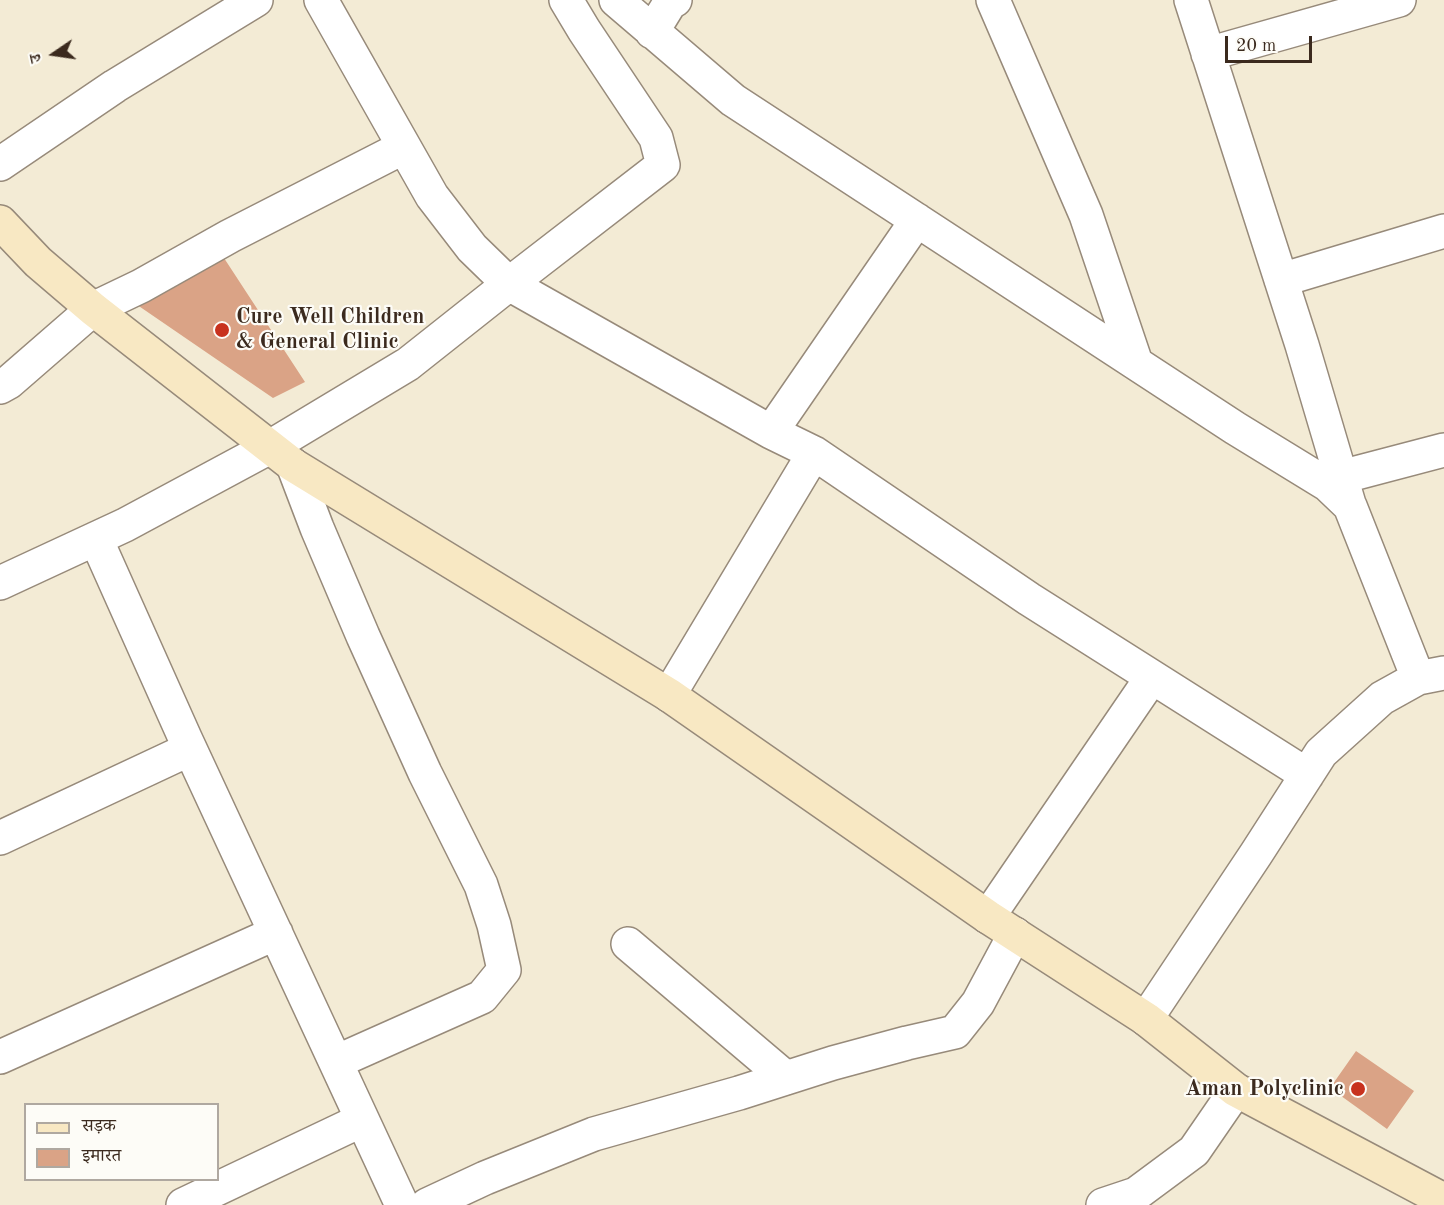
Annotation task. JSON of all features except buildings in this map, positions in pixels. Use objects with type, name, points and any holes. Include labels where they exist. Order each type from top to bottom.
[{"type":"street","points":[[0,164],[115,86],[256,0]]},
{"type":"street","points":[[321,0],[432,196],[472,248],[509,284],[771,432],[814,453],[1029,599],[1307,775]]},
{"type":"street","points":[[0,583],[281,456],[408,364],[663,165],[656,138],[566,0]]},
{"type":"street","points":[[616,0],[733,100],[1235,428],[1328,485],[1345,491],[1444,450]]},
{"type":"street","points":[[652,32],[672,0]]},
{"type":"street","points":[[993,0],[1086,215],[1136,363]]},
{"type":"street","points":[[1146,1019],[1321,753],[1382,698],[1431,675],[1345,491],[1281,280],[1191,0]]},
{"type":"street","points":[[1208,54],[1399,0]]},
{"type":"street","points":[[0,387],[9,382],[93,309],[404,147]]},
{"type":"street","points":[[771,432],[917,220]]},
{"type":"street","points":[[0,222],[38,262],[93,309],[281,456],[669,695],[988,917],[1146,1019],[1236,1090],[1435,1200]]},
{"type":"street","points":[[1281,280],[1444,231]]},
{"type":"street","points":[[669,695],[814,453]]},
{"type":"street","points":[[281,456],[316,528],[425,774],[481,885],[494,925],[504,970],[483,997],[336,1062]]},
{"type":"street","points":[[96,539],[190,749],[402,1205]]},
{"type":"street","points":[[988,917],[1152,677]]},
{"type":"street","points":[[0,838],[190,749]]},
{"type":"street","points":[[0,1057],[276,933]]},
{"type":"street","points":[[428,1205],[485,1178],[594,1134],[875,1052],[955,1032],[978,1003],[1015,934]]},
{"type":"street","points":[[628,944],[786,1078]]},
{"type":"street","points":[[1103,1205],[1136,1194],[1194,1151],[1236,1090]]},
{"type":"street","points":[[183,1205],[362,1120]]},
{"type":"place","name":"Cure Well Children & General Clinic","points":[[222,330]]},
{"type":"place","name":"Aman Polyclinic","points":[[1358,1089]]}]
